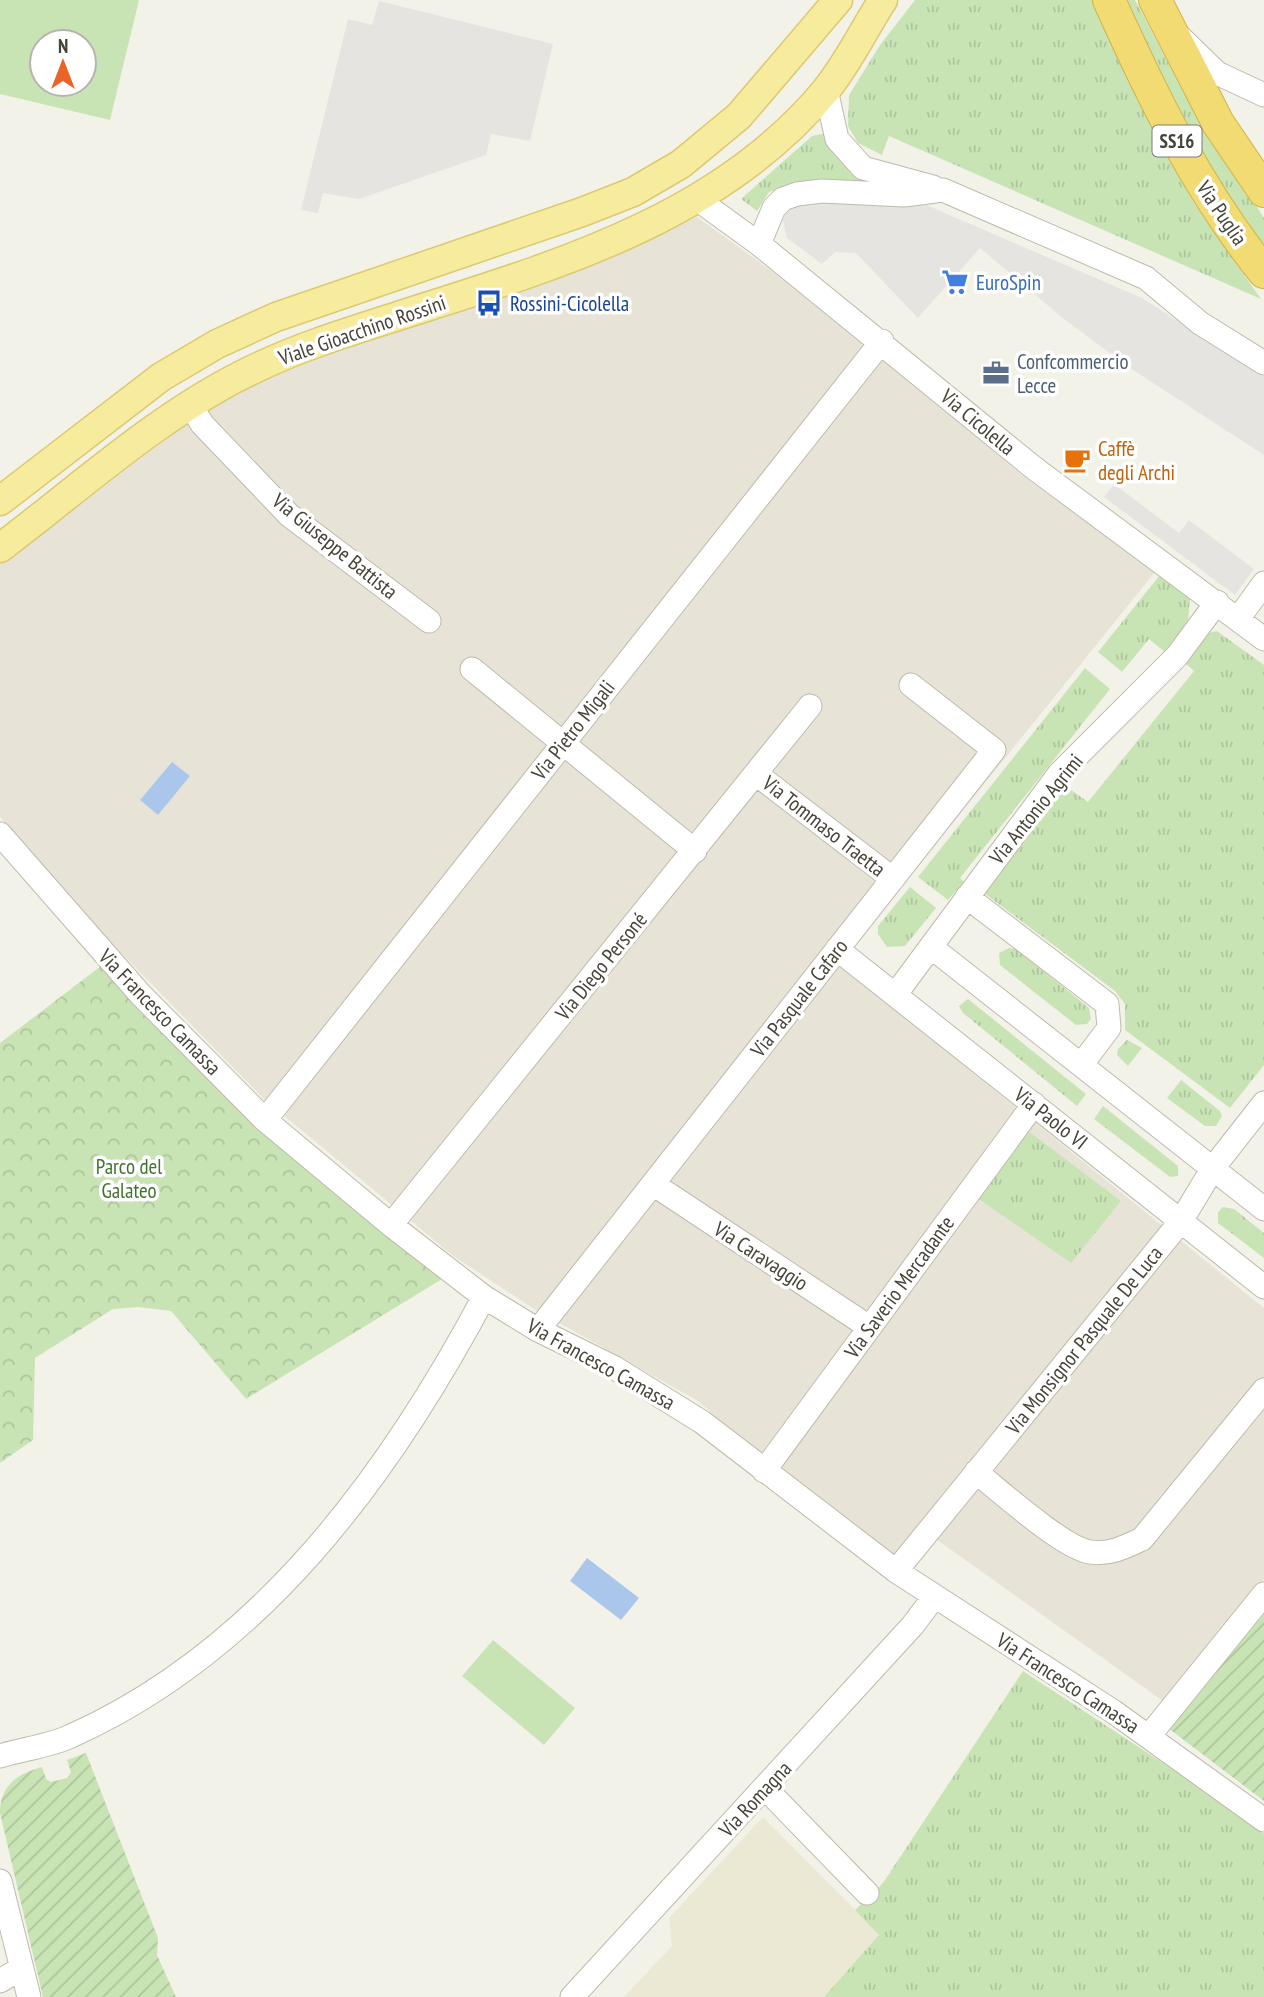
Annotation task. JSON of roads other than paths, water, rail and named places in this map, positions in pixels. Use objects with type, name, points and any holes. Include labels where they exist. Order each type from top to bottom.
[{"type":"highway","name":"Via Puglia","points":[[1109,0],[1150,94],[1194,171],[1264,272]]},
{"type":"highway","name":"SS16","points":[[1160,8],[1218,123],[1264,191]]},
{"type":"main road","name":"Viale Gioacchino Rossini","points":[[0,500],[161,377],[217,344],[275,317],[633,192],[681,164],[739,116],[838,0]]},
{"type":"main road","name":"Viale Gioacchino Rossini","points":[[0,548],[190,404],[300,348],[505,282],[653,224],[697,199],[783,133],[826,90],[883,0]]},
{"type":"street","points":[[1160,8],[1217,73],[1264,95]]},
{"type":"street","points":[[826,90],[837,139],[863,169],[943,190],[1146,278],[1200,323],[1264,363]]},
{"type":"street","points":[[759,244],[774,208],[783,199],[797,194],[822,191],[904,195],[943,190]]},
{"type":"street","name":"Via Cicolella","points":[[697,199],[759,244],[881,341],[1034,468],[1264,639]]},
{"type":"street","name":"Via Pietro Migali","points":[[265,1120],[881,341]]},
{"type":"street","name":"Via Giuseppe Battista","points":[[190,404],[202,424],[289,514],[429,621]]},
{"type":"street","points":[[1238,619],[1264,583]]},
{"type":"street","name":"Via Antonio Agrimi","points":[[895,995],[1059,774],[1177,656],[1217,602]]},
{"type":"street","points":[[472,669],[695,851]]},
{"type":"street","name":"Via Pasquale Cafaro","points":[[538,1330],[994,750],[911,685]]},
{"type":"street","name":"Via Diego Personé","points":[[391,1225],[810,706]]},
{"type":"street","name":"Via Tommaso Traetta","points":[[756,774],[893,879]]},
{"type":"street","name":"Via Francesco Camassa","points":[[0,834],[141,995],[265,1120],[391,1225],[484,1297],[538,1330],[615,1368],[702,1422],[896,1571],[1149,1736],[1264,1819]]},
{"type":"street","points":[[967,897],[1107,1004],[1109,1028],[1081,1065]]},
{"type":"street","points":[[931,947],[1264,1209]]},
{"type":"street","name":"Via Paolo VI","points":[[837,949],[1264,1287]]},
{"type":"street","name":"Via Monsignor Pasquale De Luca","points":[[896,1571],[1181,1221],[1213,1168],[1264,1103]]},
{"type":"street","name":"Via Saverio Mercadante","points":[[764,1471],[1034,1104]]},
{"type":"street","name":"Via Caravaggio","points":[[653,1184],[869,1327]]},
{"type":"street","points":[[0,1756],[70,1737],[163,1686],[243,1622],[294,1573],[349,1511],[416,1415],[484,1297]]},
{"type":"street","points":[[976,1472],[1070,1545],[1090,1552],[1118,1551],[1142,1539],[1264,1390]]},
{"type":"street","points":[[1149,1736],[1264,1594]]},
{"type":"street","name":"Via Romagna","points":[[572,1997],[913,1625],[934,1597]]},
{"type":"street","points":[[765,1788],[867,1893]]},
{"type":"street","points":[[0,1881],[29,1997]]},
{"type":"street","points":[[0,1981],[20,1969]]},
{"type":"water","points":[[172,762],[190,776],[158,815],[140,800]]},
{"type":"water","points":[[587,1558],[639,1598],[621,1620],[570,1581]]},
{"type":"place","name":"EuroSpin","points":[[955,282]]},
{"type":"place","name":"Rossini-Cicolella","points":[[489,303]]},
{"type":"place","name":"Confcommercio Lecce","points":[[996,373]]},
{"type":"place","name":"Caffè degli Archi","points":[[1077,460]]},
{"type":"park label","name":"Parco del Galateo","points":[[129,1178]]}]
